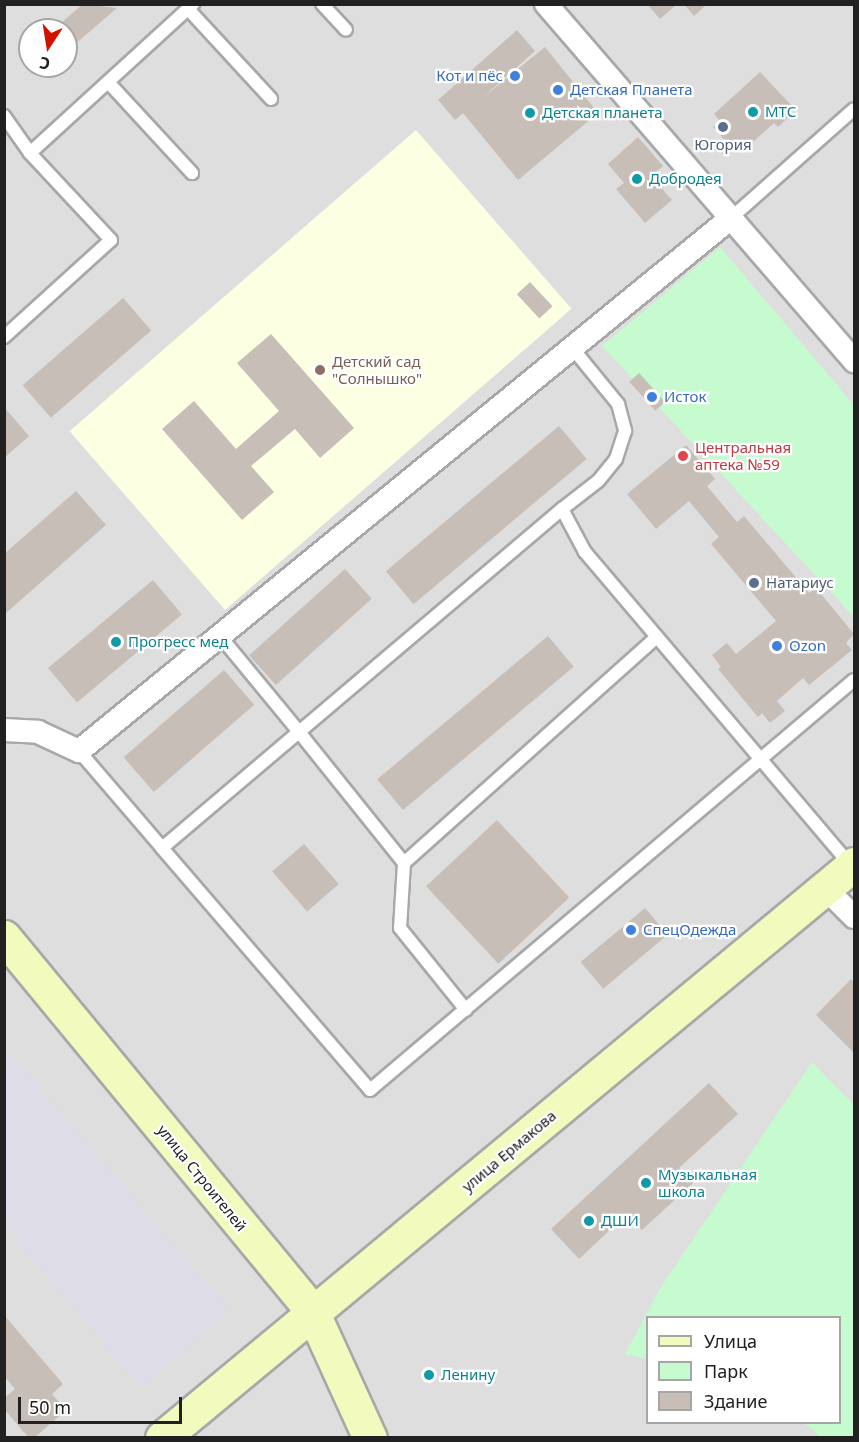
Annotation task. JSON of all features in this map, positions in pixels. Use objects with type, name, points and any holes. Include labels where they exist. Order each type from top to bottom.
[{"type":"street","points":[[546,4],[855,361]]},
{"type":"street","points":[[4,730],[38,732],[79,751],[574,350],[731,218]]},
{"type":"street","name":"улица Ермакова","points":[[162,1437],[853,866]]},
{"type":"street","points":[[825,888],[855,916]]},
{"type":"street","name":"улица Строителей","points":[[4,937],[312,1311],[370,1437]]},
{"type":"lane","points":[[322,4],[346,30]]},
{"type":"lane","points":[[30,153],[191,7],[271,99]]},
{"type":"lane","points":[[108,82],[192,173]]},
{"type":"lane","points":[[731,218],[855,109]]},
{"type":"lane","points":[[4,116],[30,153],[111,240],[4,337]]},
{"type":"lane","points":[[162,848],[598,481],[616,459],[625,431],[618,404],[574,350]]},
{"type":"lane","points":[[562,509],[585,552],[853,866]]},
{"type":"lane","points":[[220,636],[404,863],[400,928],[466,1010]]},
{"type":"lane","points":[[404,863],[657,637]]},
{"type":"lane","points":[[79,751],[370,1090],[763,761],[855,680]]},
{"type":"shaded area","points":[[5,5],[854,5],[854,1437],[5,1438]]},
{"type":"shaded area","name":"Детский сад \"Солнышко\"","points":[[416,130],[571,309],[225,610],[70,431]]},
{"type":"shaded area","points":[[4,1046],[230,1311],[141,1387],[5,1227]]},
{"type":"green space","points":[[720,247],[854,405],[854,617],[602,346]]},
{"type":"green space","points":[[812,1062],[854,1105],[854,1437],[821,1437],[805,1424],[841,1424],[841,1316],[646,1316],[646,1359],[625,1354],[661,1287]]},
{"type":"building","points":[[83,4],[117,8],[78,42],[78,18],[67,18]]},
{"type":"building","points":[[647,4],[677,4],[660,19]]},
{"type":"building","points":[[684,4],[707,4],[694,16]]},
{"type":"building","name":"Детская планета","points":[[517,30],[535,51],[481,99],[545,47],[598,113],[518,180],[463,113],[455,120],[438,100]]},
{"type":"building","name":"МТС","points":[[760,72],[792,106],[788,110],[792,114],[778,127],[774,123],[745,149],[740,143],[733,149],[713,127],[720,121],[714,114]]},
{"type":"building","name":"Добродея","points":[[638,137],[663,166],[651,176],[672,200],[645,223],[616,189],[624,183],[608,164]]},
{"type":"building","points":[[530,282],[553,306],[539,318],[517,294]]},
{"type":"building","points":[[123,298],[151,330],[51,418],[23,385]]},
{"type":"building","points":[[271,334],[354,428],[320,458],[295,429],[251,466],[274,492],[242,520],[162,429],[194,401],[236,449],[279,411],[237,363]]},
{"type":"building","points":[[639,373],[665,402],[655,411],[629,382]]},
{"type":"building","points":[[4,407],[29,436],[4,458]]},
{"type":"building","points":[[559,426],[587,459],[414,604],[386,571]]},
{"type":"building","points":[[686,445],[715,479],[707,486],[737,522],[744,516],[809,593],[816,588],[854,634],[846,643],[852,650],[809,685],[803,678],[777,701],[785,711],[770,723],[762,713],[758,717],[718,669],[721,667],[712,655],[727,643],[736,654],[776,621],[711,544],[719,537],[689,501],[656,529],[627,494]]},
{"type":"building","points":[[76,491],[106,525],[6,613],[4,554]]},
{"type":"building","points":[[345,569],[372,599],[276,685],[249,655]]},
{"type":"building","name":"Прогресс мед","points":[[153,580],[182,614],[77,703],[48,668]]},
{"type":"building","points":[[548,636],[574,667],[403,810],[377,779]]},
{"type":"building","points":[[224,670],[254,705],[154,792],[124,757]]},
{"type":"building","points":[[497,820],[569,898],[498,964],[426,886]]},
{"type":"building","points":[[304,844],[339,884],[307,912],[272,872]]},
{"type":"building","points":[[645,908],[667,935],[603,989],[581,962]]},
{"type":"building","points":[[851,979],[854,982],[854,1053],[816,1015]]},
{"type":"building","points":[[709,1083],[738,1114],[679,1168],[693,1183],[642,1230],[627,1214],[579,1259],[551,1229]]},
{"type":"building","points":[[4,1315],[63,1384],[52,1394],[66,1410],[34,1438],[29,1438],[4,1409],[4,1398],[15,1389],[4,1376]]},
{"type":"place","name":"Кот и пёс","points":[[515,76]]},
{"type":"place","name":"Детская Планета","points":[[558,90]]},
{"type":"place","name":"МТС","points":[[753,112]]},
{"type":"place","name":"Детская планета","points":[[530,113]]},
{"type":"place","name":"Югория","points":[[723,127]]},
{"type":"place","name":"Добродея","points":[[637,179]]},
{"type":"place","name":"Детский сад \"Солнышко\"","points":[[320,370]]},
{"type":"place","name":"Исток","points":[[652,397]]},
{"type":"place","name":"Центральная аптека №59","points":[[683,456]]},
{"type":"place","name":"Натариус","points":[[754,583]]},
{"type":"place","name":"Прогресс мед","points":[[116,642]]},
{"type":"place","name":"Ozon","points":[[777,646]]},
{"type":"place","name":"СпецОдежда","points":[[631,930]]},
{"type":"place","name":"Музыкальная школа","points":[[646,1183]]},
{"type":"place","name":"ДШИ","points":[[589,1221]]},
{"type":"place","name":"Ленину","points":[[429,1375]]}]
